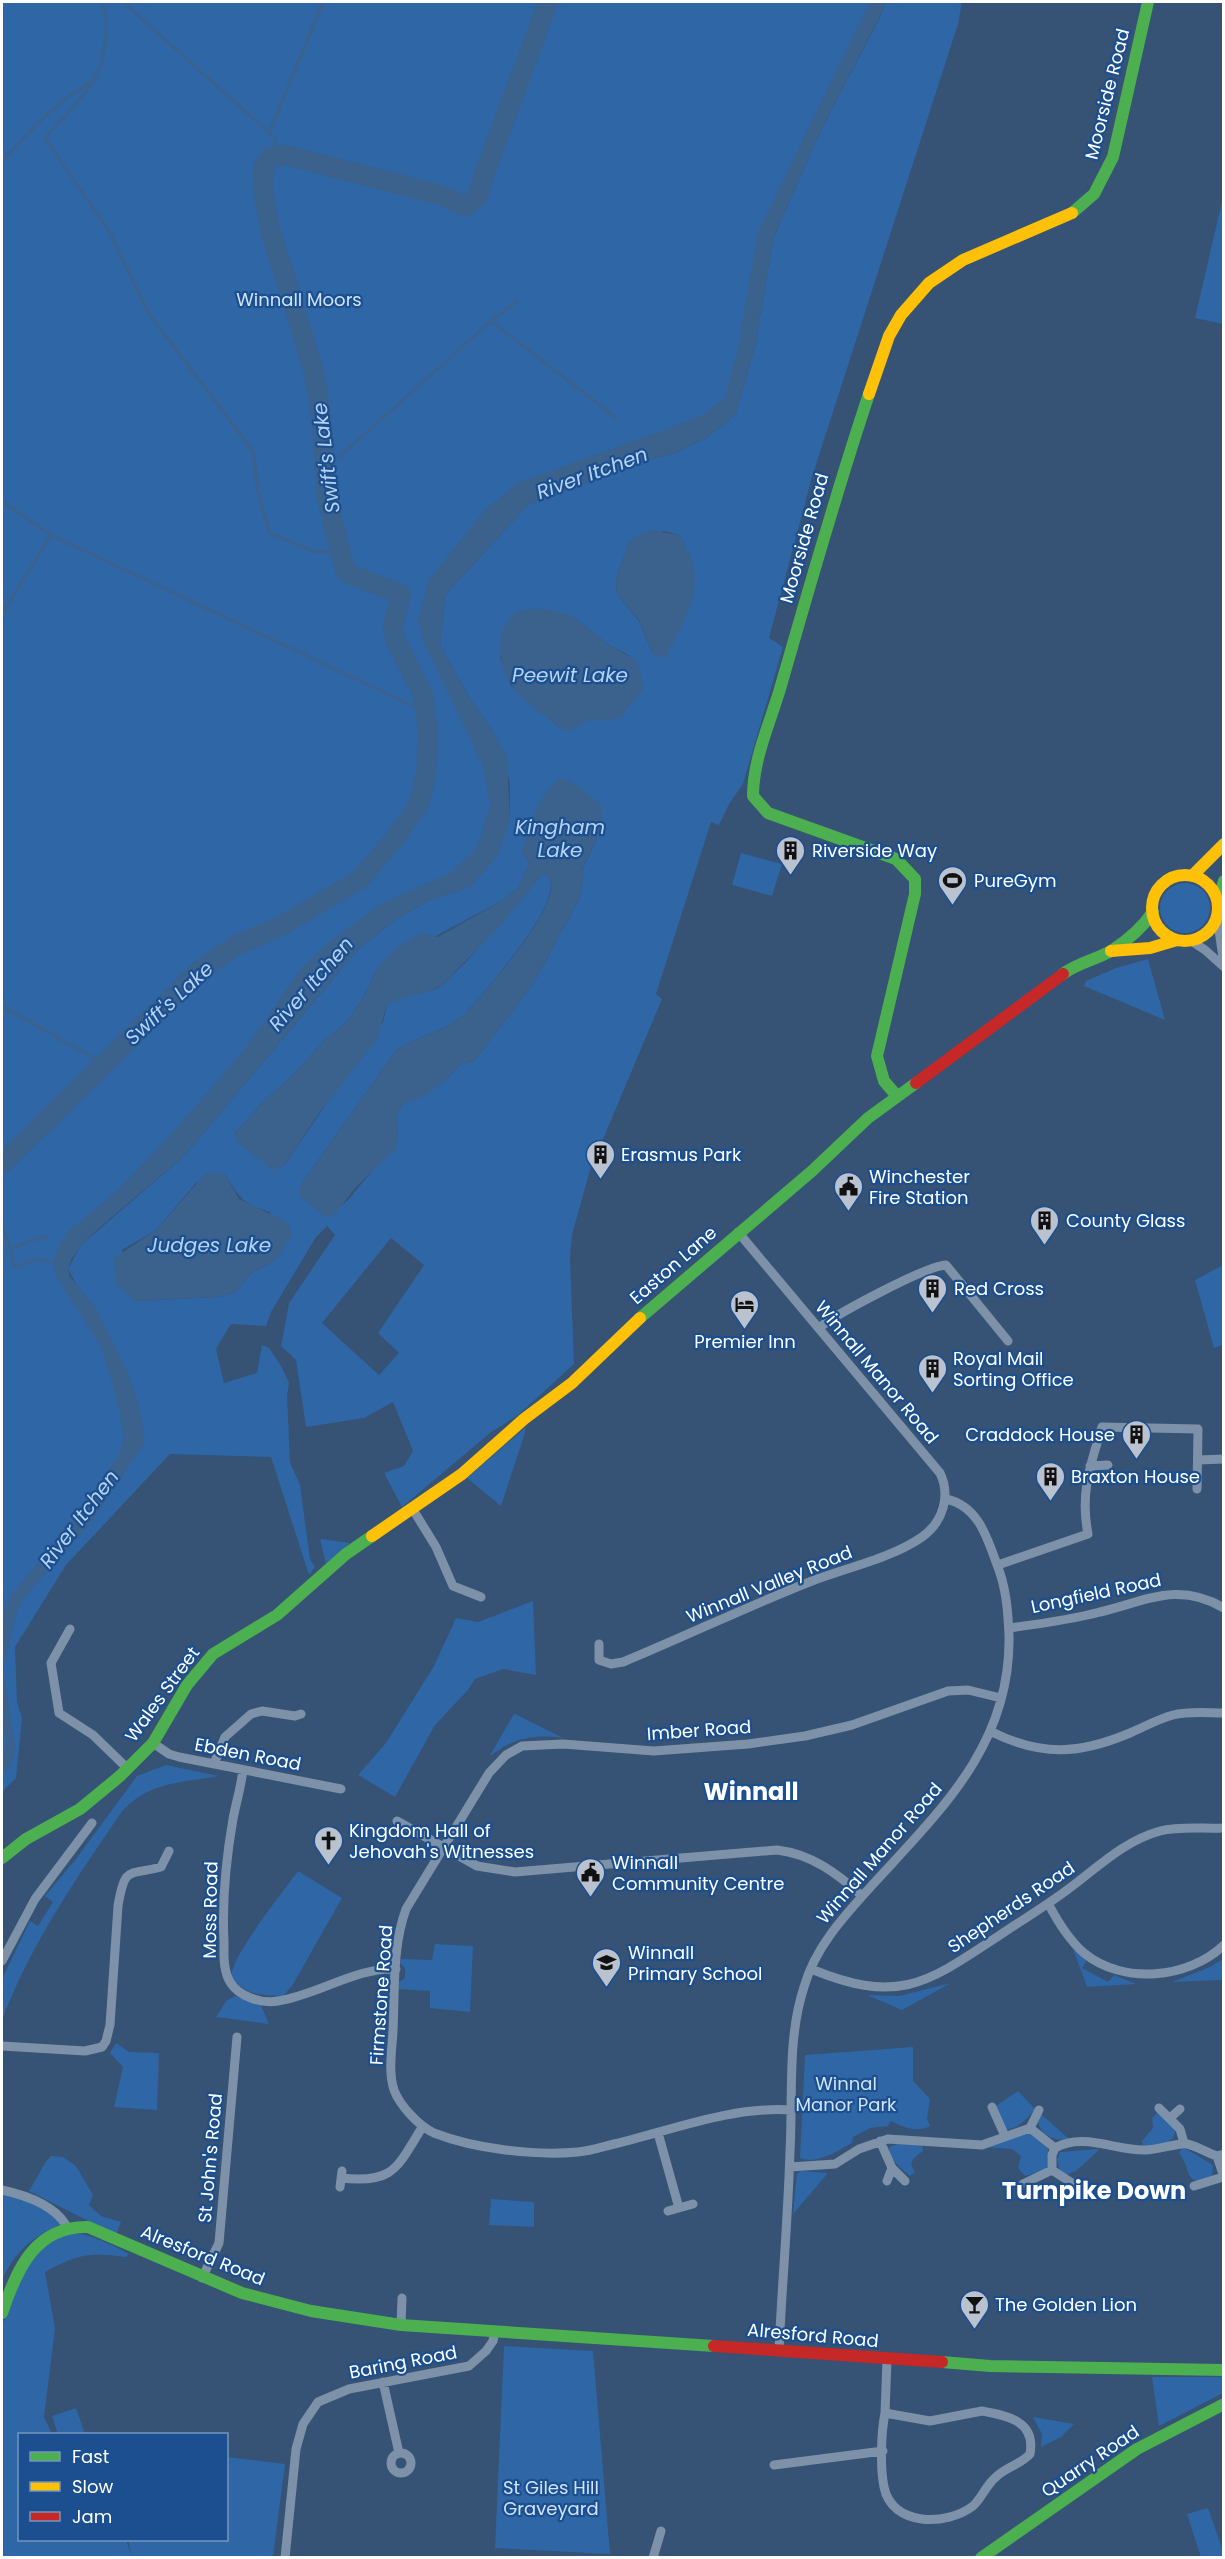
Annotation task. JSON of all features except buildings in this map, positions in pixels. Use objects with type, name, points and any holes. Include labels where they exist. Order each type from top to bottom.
[{"type":"street","name":"Moorside Road","points":[[896,1095],[884,1081],[877,1056],[915,894],[915,879],[896,859],[768,813],[753,796],[753,775],[777,701],[836,493],[889,336],[907,306],[938,275],[970,255],[1045,227],[1066,216],[1084,205],[1102,182],[1113,158],[1148,2]]},
{"type":"street","points":[[1192,876],[1224,844]]},
{"type":"street","points":[[1218,902],[1209,885],[1192,876],[1179,876],[1168,880],[1160,887],[1154,897],[1153,912],[1161,930],[1205,950],[1224,965]]},
{"type":"street","points":[[1224,881],[1218,902],[1217,917],[1224,965]]},
{"type":"street","name":"Easton Lane","points":[[268,1620],[296,1599],[346,1554],[462,1474],[524,1419],[572,1383],[643,1315],[812,1171],[896,1095],[1071,968],[1110,951],[1143,927],[1153,912]]},
{"type":"street","points":[[1184,940],[1209,930],[1217,917]]},
{"type":"street","name":"Easton Lane","points":[[1110,951],[1150,948],[1184,940]]},
{"type":"street","name":"Winnall Manor Road","points":[[738,1232],[940,1473],[944,1482],[946,1499],[962,1503],[974,1513],[998,1565],[1006,1594],[1009,1628],[1009,1656],[992,1732],[966,1776],[837,1925],[804,1985],[796,2026],[779,2350]]},
{"type":"street","points":[[819,1328],[926,1270],[946,1265],[1008,1341]]},
{"type":"street","points":[[998,1565],[1088,1534],[1084,1498],[1090,1466],[1102,1427],[1198,1429],[1197,1489]]},
{"type":"street","points":[[1199,1460],[1224,1459]]},
{"type":"street","points":[[1090,1466],[1108,1465]]},
{"type":"street","name":"Winnall Valley Road","points":[[599,1644],[599,1660],[611,1664],[623,1662],[804,1584],[868,1562],[924,1536],[939,1517],[946,1499]]},
{"type":"street","points":[[412,1508],[436,1547],[453,1586],[481,1598]]},
{"type":"street","points":[[444,1593],[453,1586]]},
{"type":"street","name":"Longfield Road","points":[[1009,1628],[1066,1620],[1161,1595],[1179,1593],[1207,1598],[1224,1608]]},
{"type":"street","name":"Wales Street","points":[[2,1858],[26,1839],[80,1809],[127,1768],[153,1743],[182,1693],[203,1663],[235,1638],[268,1620]]},
{"type":"street","points":[[70,1629],[51,1663],[59,1713],[93,1735],[127,1768]]},
{"type":"street","name":"Imber Road","points":[[442,1847],[489,1773],[506,1755],[522,1746],[563,1744],[654,1751],[748,1744],[805,1736],[852,1725],[948,1691],[968,1690],[1001,1698]]},
{"type":"street","points":[[214,1764],[225,1737],[251,1714],[262,1711],[296,1716],[301,1714]]},
{"type":"street","points":[[992,1732],[1031,1747],[1076,1750],[1114,1740],[1171,1716],[1188,1713],[1224,1713]]},
{"type":"street","name":"Ebden Road","points":[[153,1743],[169,1754],[341,1789]]},
{"type":"street","name":"Moss Road","points":[[243,1770],[228,1852],[224,1915],[225,1965],[228,1978],[235,1989],[253,1998],[276,2001],[314,1992],[378,1970],[396,1969]]},
{"type":"street","points":[[397,1821],[477,1866],[515,1872],[786,1851],[811,1859],[843,1878],[862,1896]]},
{"type":"street","points":[[2,1961],[36,1899],[92,1823]]},
{"type":"street","name":"Shepherds Road","points":[[811,1969],[841,1982],[875,1988],[918,1983],[939,1975],[1049,1905],[1108,1858],[1146,1836],[1177,1828],[1224,1828]]},
{"type":"street","name":"Firmstone Road","points":[[442,1847],[406,1909],[401,1923],[396,1969],[392,2083],[402,2104],[423,2126],[433,2132],[480,2145],[548,2152],[590,2150],[710,2118],[772,2109],[792,2110]]},
{"type":"street","points":[[2,2046],[85,2051],[102,2047],[110,2025],[121,1886],[134,1871],[161,1867],[169,1851]]},
{"type":"street","points":[[1049,1905],[1060,1925],[1083,1952],[1097,1962],[1137,1975],[1184,1969],[1206,1958],[1224,1945]]},
{"type":"street","name":"St John's Road","points":[[202,2278],[219,2243],[237,2037]]},
{"type":"street","points":[[992,2108],[1005,2136]]},
{"type":"street","points":[[1159,2108],[1180,2129],[1184,2143]]},
{"type":"street","points":[[1170,2118],[1180,2109]]},
{"type":"street","points":[[790,2167],[835,2164],[859,2149],[879,2141],[897,2139],[976,2146],[1030,2128],[1039,2110]]},
{"type":"street","points":[[341,2179],[368,2180],[391,2172],[423,2126]]},
{"type":"street","points":[[1030,2128],[1055,2148]]},
{"type":"street","points":[[658,2133],[679,2208]]},
{"type":"street","points":[[879,2141],[892,2168],[905,2181]]},
{"type":"street","points":[[1052,2170],[1052,2155],[1055,2148],[1063,2144],[1093,2142],[1122,2149],[1150,2150],[1164,2149],[1184,2143],[1220,2155],[1223,2177],[1194,2186]]},
{"type":"street","points":[[887,2181],[892,2168]]},
{"type":"street","points":[[1052,2170],[1072,2183]]},
{"type":"street","points":[[1023,2184],[1052,2170]]},
{"type":"street","points":[[2,2190],[42,2204],[61,2216],[66,2225],[50,2235],[20,2267],[10,2286],[2,2313]]},
{"type":"street","points":[[668,2211],[693,2204]]},
{"type":"street","name":"Alresford Road","points":[[66,2225],[88,2227],[202,2278],[276,2303],[401,2325],[990,2366],[1224,2370]]},
{"type":"street","points":[[401,2325],[402,2298]]},
{"type":"street","name":"Baring Road","points":[[285,2558],[296,2449],[303,2424],[318,2402],[349,2389],[469,2366],[486,2351],[493,2341],[495,2331]]},
{"type":"street","points":[[885,2413],[930,2421],[974,2412],[990,2413],[1025,2426],[1030,2434],[1032,2447],[1025,2460],[995,2478],[972,2506],[949,2518],[932,2520],[909,2516],[892,2503],[884,2487],[883,2451],[887,2360]]},
{"type":"street","points":[[382,2382],[399,2453]]},
{"type":"street","name":"Quarry Road","points":[[981,2558],[1137,2449],[1224,2404]]},
{"type":"street","points":[[774,2465],[883,2451]]},
{"type":"street","points":[[653,2558],[662,2531]]},
{"type":"green space","name":"Winnall Moors","points":[[2,2],[877,2],[767,232],[730,407],[526,497],[440,593],[436,646],[502,793],[466,877],[411,898],[296,998],[69,1249],[64,1280],[95,1307],[77,1286],[68,1269],[80,1246],[185,1155],[359,948],[398,918],[430,900],[470,887],[510,819],[510,782],[494,733],[470,699],[440,645],[445,595],[529,504],[641,462],[676,453],[707,437],[735,415],[755,346],[773,239],[820,132],[880,17],[885,2],[962,2],[958,24],[812,477],[769,638],[783,647],[743,784],[729,804],[719,825],[711,822],[656,994],[662,999],[590,1170],[572,1235],[570,1258],[574,1364],[518,1415],[490,1433],[402,1507],[384,1473],[404,1466],[413,1451],[393,1402],[364,1418],[306,1427],[296,1360],[281,1346],[289,1303],[335,1235],[327,1226],[316,1237],[271,1312],[266,1326],[231,1324],[216,1349],[224,1383],[257,1373],[262,1345],[269,1348],[289,1383],[287,1396],[290,1462],[300,1485],[310,1559],[315,1567],[309,1575],[271,1457],[170,1454],[66,1565],[15,1647],[17,1702],[22,1718],[16,1778],[2,1792]],"holes":[[[664,531],[679,535],[685,545],[653,654],[639,621],[617,594],[616,579],[629,542]],[[572,616],[609,645],[628,655],[644,687],[611,720],[589,720],[560,728],[511,686],[500,657]],[[592,799],[601,805],[601,830],[582,870],[583,880],[579,899],[533,984],[475,1060],[459,1065],[447,1079],[402,1105],[396,1119],[398,1140],[347,1201],[326,1217],[302,1197],[302,1183],[397,1049],[459,1019],[505,967],[522,945],[547,903],[551,886],[547,875],[541,876],[465,963],[442,985],[436,989],[400,997],[387,1005],[383,1022],[285,1164],[272,1169],[234,1134],[324,1041],[346,1023],[363,998],[378,967],[503,900],[518,888],[529,864],[522,850],[536,813]],[[225,1174],[243,1199],[270,1212],[276,1260],[250,1274],[236,1292],[218,1297],[136,1301],[122,1250],[156,1230],[196,1183]],[[391,1238],[424,1265],[378,1333],[399,1353],[379,1375],[322,1323]]]},
{"type":"green space","points":[[1223,197],[1223,324],[1195,318]]},
{"type":"green space","points":[[741,853],[782,864],[772,896],[732,885]]},
{"type":"green space","points":[[1180,883],[1190,883],[1203,890],[1210,903],[1210,913],[1203,926],[1190,933],[1180,933],[1171,929],[1164,922],[1160,913],[1160,903],[1164,894],[1171,887]]},
{"type":"green space","points":[[1148,959],[1165,1020],[1084,986],[1086,981],[1116,968]]},
{"type":"green space","points":[[1223,1265],[1223,1345],[1214,1348],[1195,1280]]},
{"type":"green space","points":[[526,1427],[524,1436],[501,1506],[467,1478]]},
{"type":"green space","points":[[320,1539],[350,1543],[326,1564]]},
{"type":"green space","points":[[533,1601],[536,1675],[503,1669],[475,1679],[468,1690],[435,1725],[395,1797],[358,1775],[386,1743],[434,1666],[456,1618],[478,1622]]},
{"type":"green space","points":[[514,1714],[563,1738],[524,1739],[507,1745],[489,1757]]},
{"type":"green space","points":[[166,1765],[219,1776],[156,1788],[145,1793],[123,1810],[72,1886],[41,1938],[2,2020],[2,1979],[30,1921],[38,1926],[53,1902],[45,1896],[76,1859],[137,1776]]},
{"type":"green space","points":[[298,1871],[342,1898],[292,1986],[283,1996],[261,1995],[249,1991],[232,1978],[238,1957]]},
{"type":"green space","points":[[435,1944],[473,1946],[470,2012],[430,2008],[430,1991],[398,1989],[399,1982],[405,1978],[405,1968],[400,1963],[401,1959],[432,1960]]},
{"type":"green space","points":[[1073,1949],[1087,1960],[1082,1968],[1108,1982],[1114,1975],[1136,1984],[1087,1987]]},
{"type":"green space","points":[[1223,1959],[1223,1980],[1172,1982],[1210,1967]]},
{"type":"green space","points":[[951,1983],[902,2010],[867,1995],[899,1996]]},
{"type":"green space","points":[[235,1996],[261,2005],[269,2024],[216,2017],[226,2001]]},
{"type":"green space","points":[[116,2043],[129,2052],[159,2053],[157,2110],[114,2107],[123,2067],[110,2053]]},
{"type":"green space","name":"Winnal Manor Park","points":[[913,2047],[913,2081],[930,2099],[927,2118],[930,2126],[915,2129],[891,2121],[888,2126],[870,2128],[853,2137],[852,2143],[826,2156],[812,2160],[800,2158],[805,2055]]},
{"type":"green space","points":[[1018,2091],[1035,2109],[1018,2125],[1006,2129],[996,2106]]},
{"type":"green space","points":[[1158,2112],[1176,2129],[1173,2138],[1167,2143],[1144,2147],[1142,2141],[1153,2128],[1152,2118]]},
{"type":"green space","points":[[1041,2114],[1069,2139],[1052,2138],[1044,2133],[1037,2119]]},
{"type":"green space","points":[[1027,2131],[1042,2141],[1048,2149],[1047,2170],[1025,2176],[1018,2168],[1021,2156],[1012,2149],[985,2147]]},
{"type":"green space","points":[[898,2144],[922,2145],[923,2151],[913,2159],[911,2165],[915,2172],[910,2176],[891,2156],[889,2147]]},
{"type":"green space","points":[[1183,2147],[1213,2165],[1212,2176],[1203,2180],[1192,2179],[1179,2153]]},
{"type":"green space","points":[[1098,2149],[1076,2171],[1066,2175],[1060,2172],[1057,2160],[1060,2152]]},
{"type":"green space","points":[[51,2156],[63,2157],[76,2166],[93,2195],[89,2205],[101,2216],[121,2222],[116,2235],[29,2191]]},
{"type":"green space","points":[[800,2171],[828,2173],[793,2214],[797,2174]]},
{"type":"green space","points":[[2,2191],[42,2206],[61,2224],[41,2234],[25,2246],[12,2262],[2,2281]]},
{"type":"green space","points":[[491,2199],[534,2202],[534,2227],[489,2225]]},
{"type":"green space","points":[[67,2231],[99,2239],[129,2254],[126,2257],[84,2256],[66,2261],[45,2272],[55,2328],[44,2417],[52,2433],[18,2433],[18,2541],[126,2541],[132,2556],[128,2541],[228,2541],[228,2457],[285,2464],[273,2557],[2,2556],[2,2325],[23,2271],[41,2250]]},
{"type":"green space","name":"St Giles Hill Graveyard","points":[[504,2346],[593,2351],[610,2554],[495,2548]]},
{"type":"green space","points":[[1152,2377],[1223,2377],[1223,2393],[1159,2426]]},
{"type":"green space","points":[[76,2408],[85,2433],[58,2433],[52,2416]]},
{"type":"green space","points":[[1033,2417],[1074,2424],[1061,2437],[1041,2447],[1042,2434]]},
{"type":"green space","points":[[1208,2508],[1223,2557],[1201,2557],[1187,2514]]},
{"type":"water","name":"River Itchen","points":[[870,2],[885,2],[820,132],[773,239],[755,346],[735,415],[707,437],[676,453],[641,462],[529,504],[445,595],[440,645],[470,699],[494,733],[507,757],[510,819],[497,857],[470,887],[430,900],[398,918],[359,948],[185,1155],[98,1229],[80,1246],[71,1260],[68,1269],[70,1277],[95,1307],[128,1373],[138,1404],[144,1434],[143,1445],[89,1525],[26,1595],[17,1611],[3,1668],[15,1748],[12,1764],[2,1773],[2,1756],[7,1742],[2,1727],[2,1621],[6,1605],[13,1593],[67,1528],[118,1457],[124,1439],[119,1407],[102,1348],[56,1276],[54,1258],[61,1242],[69,1231],[119,1189],[174,1131],[244,1050],[302,967],[333,939],[382,903],[452,872],[477,848],[490,806],[484,767],[425,645],[418,619],[429,580],[483,512],[515,484],[686,422],[704,414],[725,398],[738,350],[758,232]]},
{"type":"water","points":[[651,530],[679,535],[689,552],[694,568],[693,597],[682,626],[666,657],[653,654],[639,620],[617,594],[616,579],[629,542]]},
{"type":"water","name":"Peewit Lake","points":[[546,609],[572,616],[609,645],[637,661],[644,687],[621,717],[611,720],[589,720],[569,731],[560,728],[534,707],[511,684],[501,658],[503,629],[517,612]]},
{"type":"water","name":"Kingham Lake","points":[[560,779],[577,785],[601,805],[601,830],[582,869],[583,880],[579,899],[533,984],[475,1060],[459,1065],[447,1079],[427,1094],[402,1105],[396,1119],[398,1140],[395,1149],[356,1187],[334,1215],[326,1217],[301,1197],[299,1191],[302,1183],[397,1049],[459,1019],[505,967],[537,923],[547,903],[551,886],[547,875],[541,876],[500,926],[442,985],[387,1005],[377,1039],[317,1116],[285,1164],[278,1169],[272,1169],[238,1143],[234,1134],[324,1041],[346,1023],[363,998],[378,967],[399,946],[421,933],[438,937],[503,900],[518,888],[529,864],[522,850],[532,821],[547,791]]},
{"type":"water","name":"Judges Lake","points":[[206,1173],[225,1174],[239,1199],[287,1222],[292,1235],[276,1260],[250,1274],[236,1292],[218,1297],[135,1301],[117,1285],[114,1258],[156,1230]]},
{"type":"waterway","points":[[101,2],[106,19],[106,30],[97,74],[70,111],[45,138],[109,231],[149,314],[253,451],[258,491],[269,533],[316,552],[341,551]]},
{"type":"waterway","points":[[123,2],[276,139],[271,157]]},
{"type":"waterway","points":[[269,133],[323,2]]},
{"type":"waterway","name":"Swift's Lake","points":[[2,1164],[201,969],[235,946],[279,927],[359,880],[395,838],[418,806],[426,776],[428,731],[423,695],[395,639],[393,625],[401,594],[346,573],[326,494],[322,419],[313,368],[270,229],[263,188],[263,168],[271,157],[285,155],[440,195],[465,206],[478,197],[548,2]]},
{"type":"waterway","points":[[2,161],[55,107],[93,81]]},
{"type":"waterway","points":[[338,458],[491,321],[517,301]]},
{"type":"waterway","points":[[491,321],[615,417]]},
{"type":"waterway","name":"Swift's Lake","points":[[325,469],[328,466]]},
{"type":"waterway","points":[[2,502],[51,535],[2,614]]},
{"type":"waterway","points":[[51,535],[426,712]]},
{"type":"waterway","points":[[2,1006],[104,1064]]},
{"type":"waterway","points":[[2,1224],[15,1267],[37,1259],[59,1265]]},
{"type":"waterway","points":[[9,1249],[45,1236],[47,1238]]},
{"type":"traffic: fast","points":[[1072,213],[1094,194],[1113,157],[1148,2]]},
{"type":"traffic: fast","points":[[869,394],[760,753],[753,796],[768,813],[896,859],[915,879],[915,894],[877,1056],[884,1081],[896,1095]]},
{"type":"traffic: fast","points":[[1218,902],[1224,881]]},
{"type":"traffic: fast","points":[[1063,974],[1117,947],[1139,929],[1153,912]]},
{"type":"traffic: fast","points":[[640,1318],[812,1171],[868,1118],[916,1083]]},
{"type":"traffic: fast","points":[[2,1858],[26,1839],[80,1809],[120,1776],[153,1743],[187,1685],[213,1654],[277,1615],[346,1554],[372,1536]]},
{"type":"traffic: fast","points":[[2,2313],[22,2266],[41,2242],[54,2234],[88,2227],[242,2293],[311,2311],[401,2325],[714,2346]]},
{"type":"traffic: fast","points":[[942,2362],[990,2366],[1224,2370]]},
{"type":"traffic: fast","points":[[981,2558],[1137,2449],[1224,2404]]},
{"type":"traffic: slow","points":[[869,394],[889,336],[901,315],[929,283],[963,260],[1072,213]]},
{"type":"traffic: slow","points":[[1192,876],[1224,844]]},
{"type":"traffic: slow","points":[[1185,875],[1198,878],[1208,885],[1215,895],[1218,908],[1215,921],[1208,931],[1198,938],[1185,941],[1172,938],[1162,931],[1155,921],[1152,908],[1155,895],[1162,885],[1172,878],[1185,875]]},
{"type":"traffic: slow","points":[[1111,951],[1150,948],[1177,940]]},
{"type":"traffic: slow","points":[[372,1536],[462,1474],[524,1419],[572,1383],[640,1318]]},
{"type":"traffic: jam","points":[[916,1083],[1063,974]]},
{"type":"traffic: jam","points":[[714,2346],[942,2362]]},
{"type":"place","name":"Riverside Way","points":[[791,876]]},
{"type":"place","name":"PureGym","points":[[953,906]]},
{"type":"place","name":"Erasmus Park","points":[[600,1180]]},
{"type":"place","name":"Winchester Fire Station","points":[[848,1212]]},
{"type":"place","name":"County Glass","points":[[1045,1246]]},
{"type":"place","name":"Red Cross","points":[[933,1314]]},
{"type":"place","name":"Premier Inn","points":[[745,1330]]},
{"type":"place","name":"Royal Mail Sorting Office","points":[[932,1394]]},
{"type":"place","name":"Craddock House","points":[[1136,1460]]},
{"type":"place","name":"Braxton House","points":[[1050,1502]]},
{"type":"place","name":"Kingdom Hall of Jehovah's Witnesses","points":[[328,1866]]},
{"type":"place","name":"Winnall Community Centre","points":[[591,1898]]},
{"type":"place","name":"Winnall Primary School","points":[[607,1988]]},
{"type":"place","name":"The Golden Lion","points":[[974,2330]]},
{"type":"district","name":"Winnall","points":[[751,1791]]},
{"type":"district","name":"Turnpike Down","points":[[1094,2190]]}]
